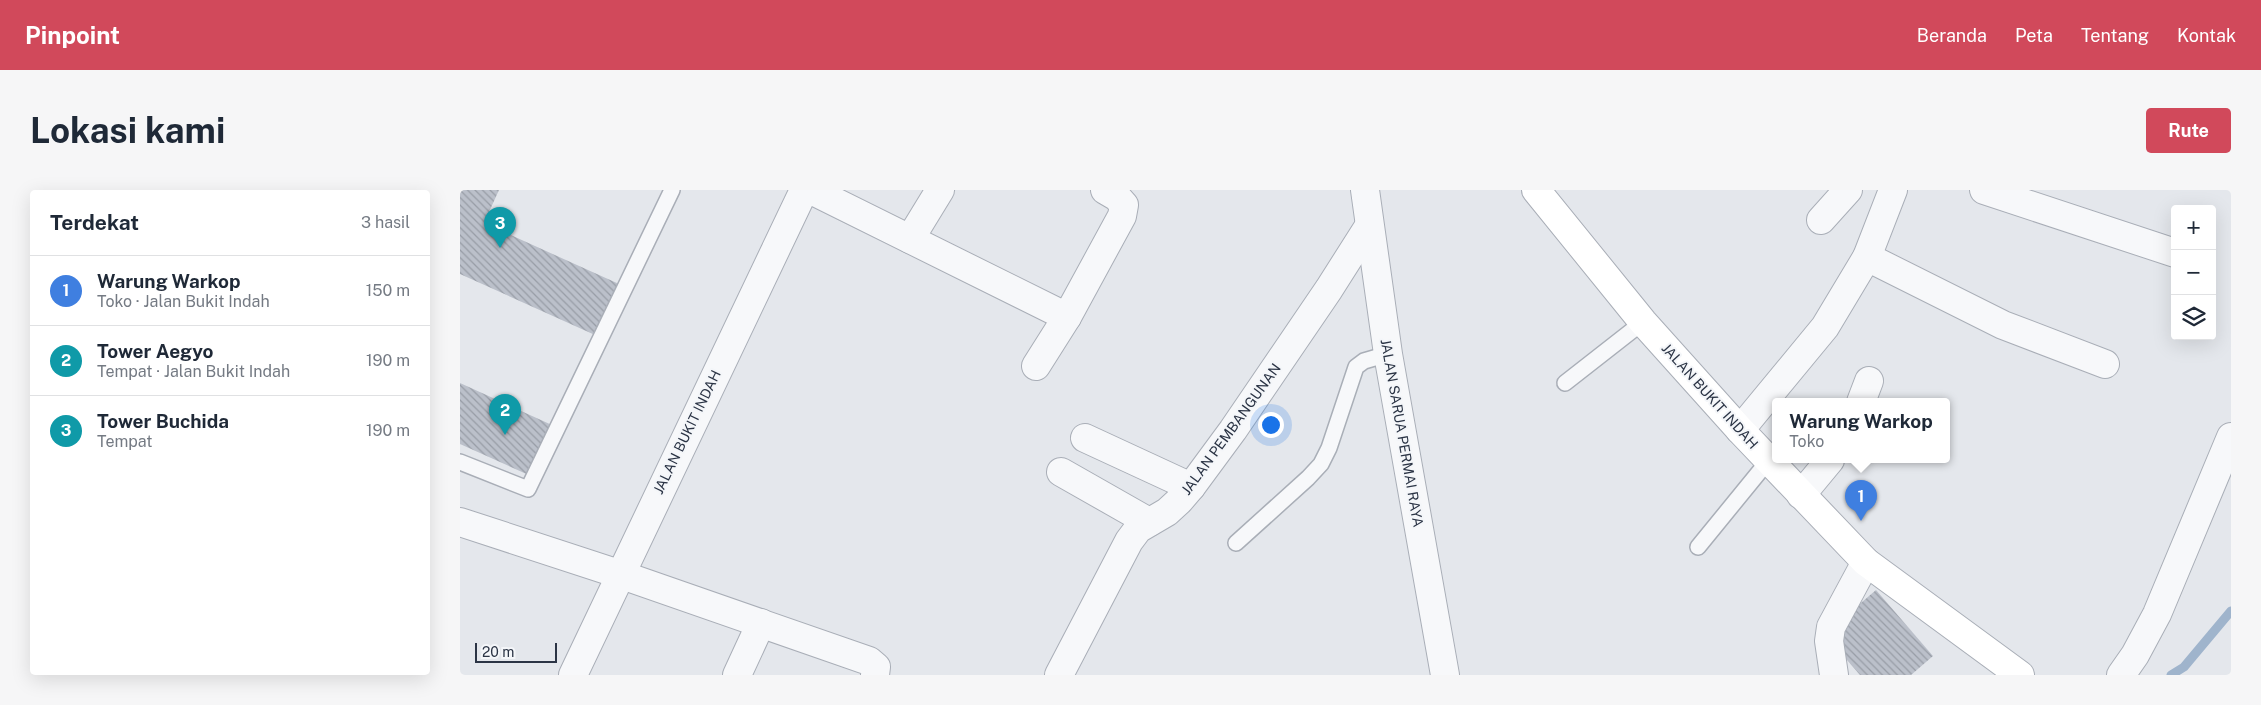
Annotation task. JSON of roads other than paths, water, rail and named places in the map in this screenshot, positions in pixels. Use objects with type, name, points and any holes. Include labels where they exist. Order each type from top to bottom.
[{"type":"main road","name":"JALAN BUKIT INDAH","points":[[1536,190],[1643,322],[1740,430],[1866,562],[2020,675]]},
{"type":"street","name":"JALAN BUKIT INDAH","points":[[573,675],[619,574],[804,190]]},
{"type":"street","points":[[811,190],[1067,317]]},
{"type":"street","points":[[910,239],[940,190]]},
{"type":"street","points":[[1036,366],[1067,317],[1122,216],[1124,205],[1117,197],[1105,190]]},
{"type":"street","name":"JALAN SARUA PERMAI RAYA","points":[[1365,190],[1368,226],[1388,354],[1445,675]]},
{"type":"street","points":[[1820,220],[1848,190]]},
{"type":"street","points":[[1740,430],[1825,327],[1867,257],[1893,190]]},
{"type":"street","points":[[1984,190],[2171,252]]},
{"type":"street","name":"JALAN PEMBANGUNAN","points":[[1059,675],[1129,540],[1138,529],[1167,512],[1191,487],[1233,430],[1323,297],[1368,226]]},
{"type":"street","points":[[1867,257],[2003,325],[2105,364]]},
{"type":"street","points":[[2120,675],[2135,654],[2156,614],[2231,437]]},
{"type":"street","points":[[1085,438],[1191,487]]},
{"type":"street","points":[[1801,495],[1828,463]]},
{"type":"street","points":[[1061,472],[1149,522]]},
{"type":"street","points":[[460,522],[619,574],[869,661],[876,667],[875,675]]},
{"type":"street","points":[[1834,675],[1829,641],[1831,627],[1866,562]]},
{"type":"street","points":[[737,675],[761,623]]},
{"type":"lane","points":[[460,462],[528,489],[672,190]]},
{"type":"lane","points":[[1565,383],[1643,322]]},
{"type":"lane","points":[[1236,542],[1308,478],[1320,464],[1329,448],[1356,366],[1364,361],[1388,354]]},
{"type":"lane","points":[[1698,546],[1769,460]]},
{"type":"waterway","points":[[2171,675],[2184,667],[2231,611]]},
{"type":"place","name":"Tower Buchida","points":[[500,248]]},
{"type":"place","name":"Tower Aegyo","points":[[505,435]]},
{"type":"place","name":"Warung Warkop","points":[[1861,521]]}]
